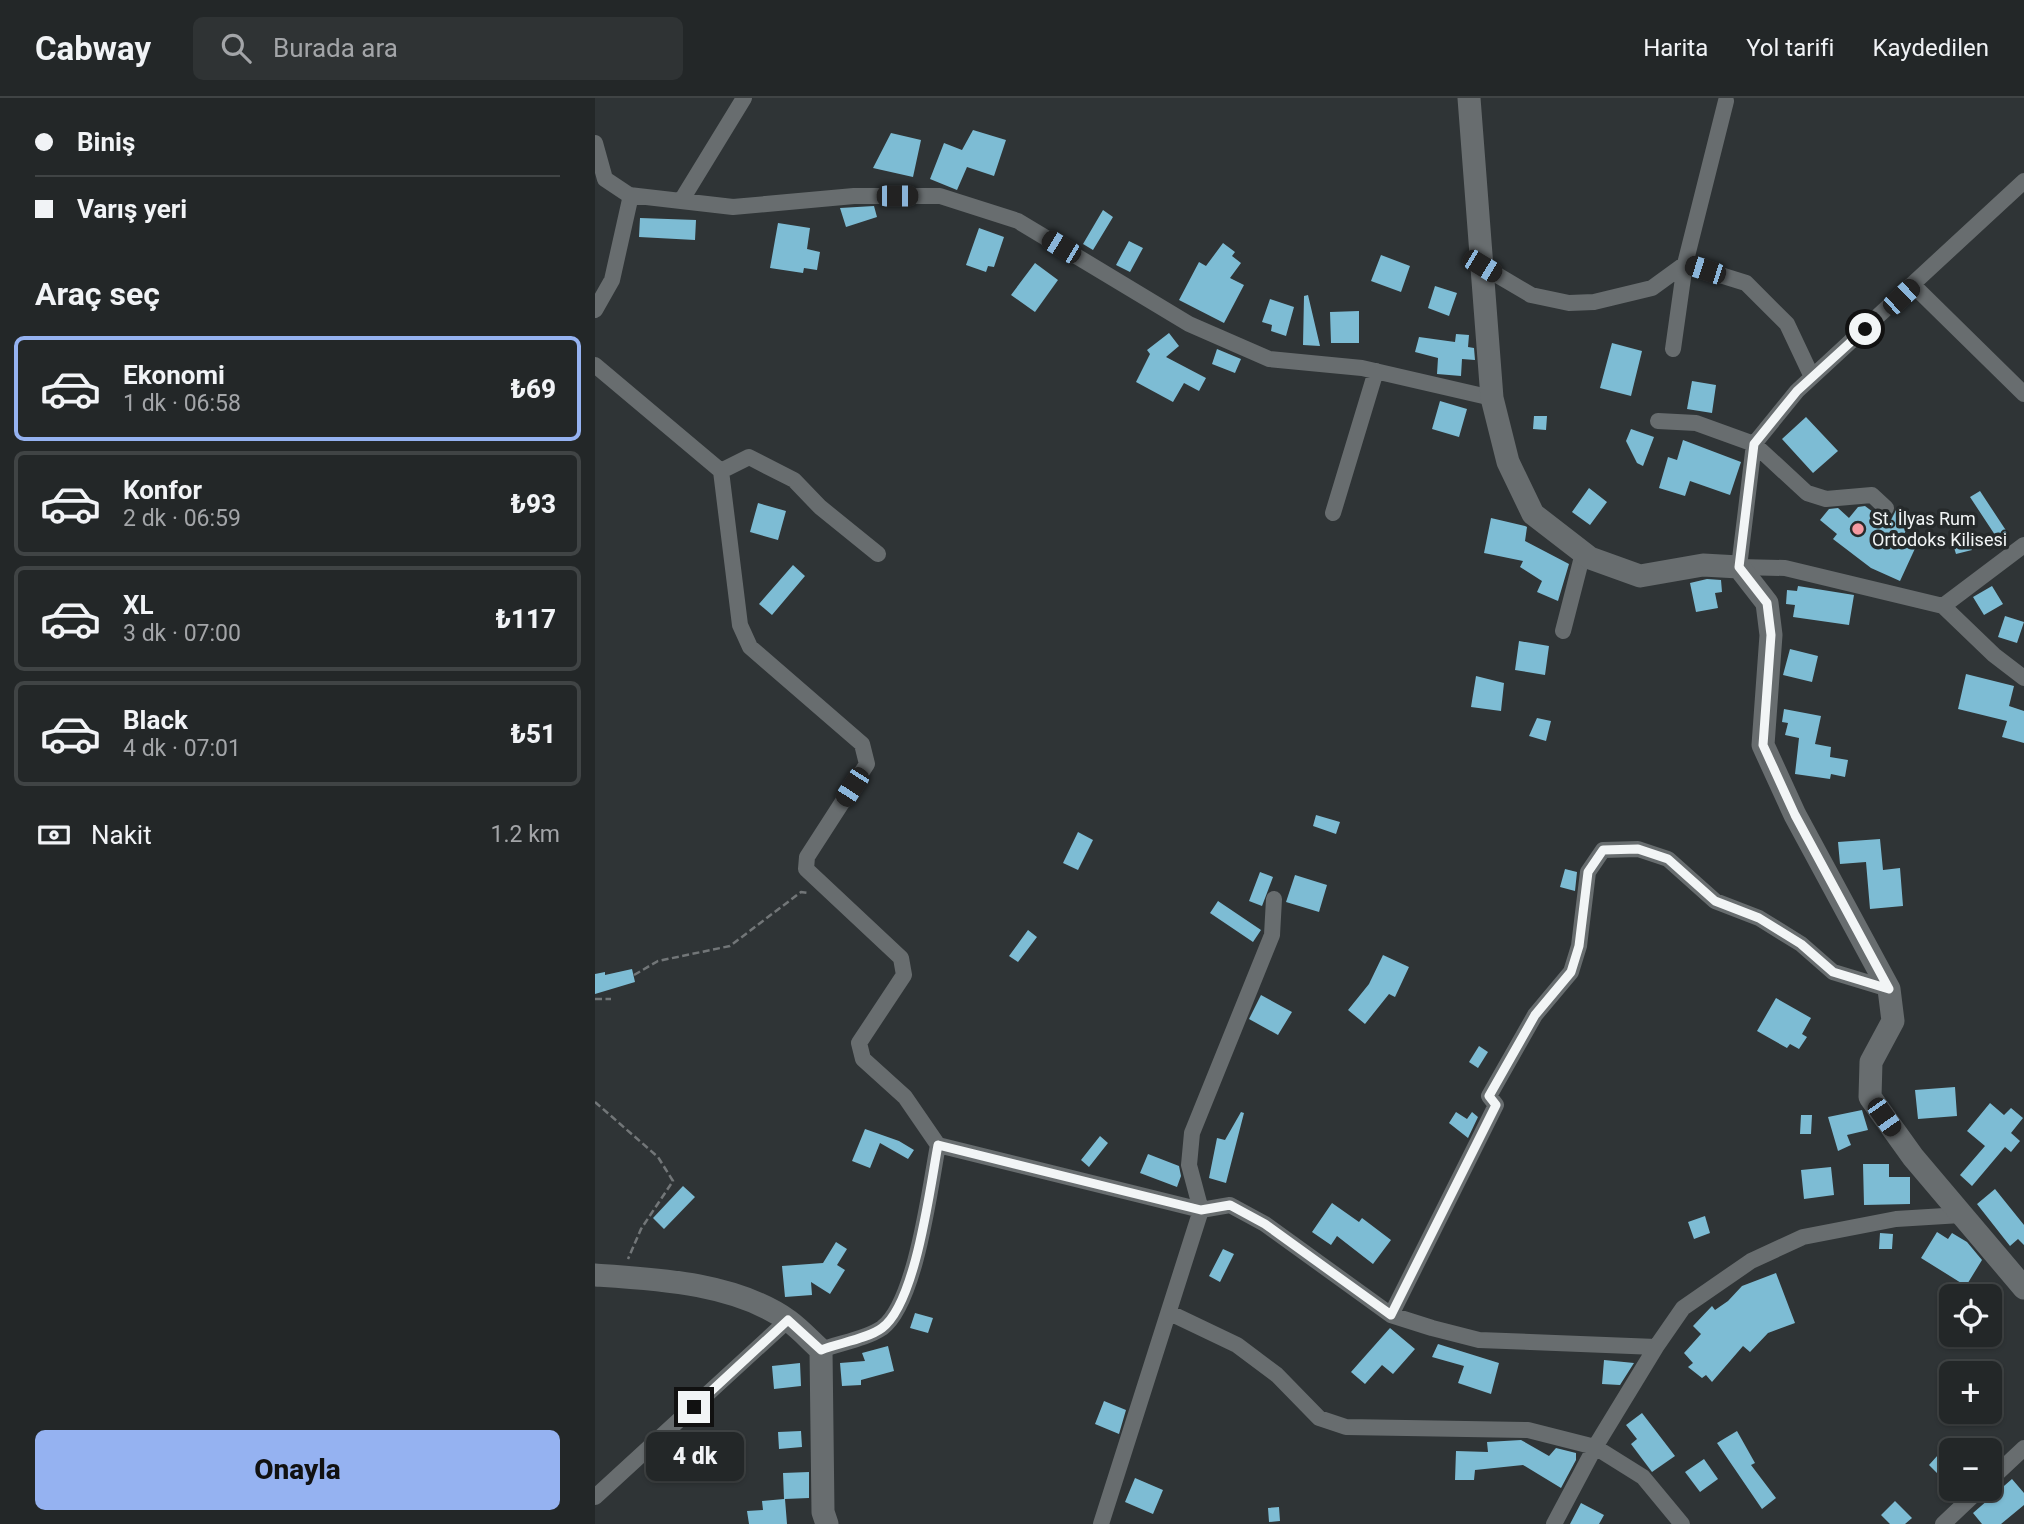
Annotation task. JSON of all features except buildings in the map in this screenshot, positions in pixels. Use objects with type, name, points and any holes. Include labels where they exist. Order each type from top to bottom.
[{"type":"street","points":[[681,201],[744,98]]},
{"type":"street","points":[[1469,98],[1492,398],[1508,462],[1533,514],[1583,553],[1640,576],[1703,565],[1786,568],[1943,606],[1994,656],[2024,678]]},
{"type":"street","points":[[1674,349],[1685,264],[1726,101]]},
{"type":"street","points":[[595,143],[605,179],[631,195],[733,207],[854,196],[940,196],[1018,221],[1189,324],[1269,359],[1375,371],[1492,398]]},
{"type":"street","points":[[2024,181],[1812,377],[1754,444],[1739,567],[1767,603],[1771,635],[1763,745],[1795,815],[1889,989],[1893,1021],[1871,1062],[1870,1097],[1913,1157],[2024,1288]]},
{"type":"street","points":[[595,310],[612,280],[631,195]]},
{"type":"street","points":[[1482,266],[1531,295],[1569,303],[1594,302],[1652,288],[1685,264]]},
{"type":"street","points":[[1685,264],[1745,283],[1787,324],[1812,377]]},
{"type":"street","points":[[1913,285],[2024,394]]},
{"type":"street","points":[[595,365],[721,471],[740,625],[750,647],[862,744],[867,764],[807,857],[806,869],[901,958],[904,975],[859,1043],[863,1059],[905,1097],[938,1145],[1201,1210],[1230,1205],[1265,1224],[1391,1315],[1479,1340],[1655,1347]]},
{"type":"street","points":[[1333,513],[1375,371]]},
{"type":"street","points":[[1658,421],[1696,423],[1754,444],[1807,493],[1826,499],[1872,495],[1886,508]]},
{"type":"street","points":[[721,471],[749,457],[794,480],[820,508],[878,554]]},
{"type":"street","points":[[1943,606],[2024,545]]},
{"type":"street","points":[[1563,631],[1583,553]]},
{"type":"street","points":[[1391,1315],[1496,1105],[1489,1096],[1535,1015],[1571,972],[1579,946],[1588,872],[1603,850],[1638,849],[1668,859],[1715,901],[1759,918],[1801,944],[1833,972],[1889,989]]},
{"type":"street","points":[[1101,1524],[1201,1210],[1189,1165],[1192,1133],[1272,935],[1274,900]]},
{"type":"street","points":[[821,1350],[882,1328],[897,1309],[915,1265],[938,1145]]},
{"type":"street","points":[[1554,1524],[1595,1447],[1655,1347],[1683,1308],[1751,1261],[1803,1237],[1896,1219],[1961,1215]]},
{"type":"street","points":[[595,1275],[708,1289],[746,1300],[788,1320],[821,1350],[823,1512],[827,1524]]},
{"type":"street","points":[[1170,1313],[1237,1345],[1277,1376],[1319,1418],[1331,1424],[1346,1427],[1528,1430],[1595,1447],[1643,1477],[1682,1524]]},
{"type":"street","points":[[595,1497],[788,1320]]},
{"type":"street","points":[[2002,1469],[2024,1448]]},
{"type":"street","points":[[1943,1524],[1967,1501]]},
{"type":"path","points":[[634,975],[658,961],[730,946],[801,892],[826,887]]},
{"type":"path","points":[[595,999],[611,999]]},
{"type":"path","points":[[595,1102],[658,1157],[673,1181],[641,1229],[619,1276]]},
{"type":"place","name":"St. İlyas Rum Ortodoks Kilisesi","points":[[1858,529]]},
{"type":"route","points":[[694,1407],[788,1320],[821,1350],[882,1328],[897,1309],[915,1265],[938,1145],[1201,1210],[1230,1205],[1265,1224],[1391,1315],[1496,1105],[1489,1096],[1535,1015],[1571,972],[1579,946],[1588,872],[1603,850],[1638,849],[1668,859],[1715,901],[1759,918],[1801,944],[1833,972],[1889,989],[1795,815],[1763,745],[1771,635],[1767,603],[1739,567],[1754,444],[1797,391],[1865,329]]}]
